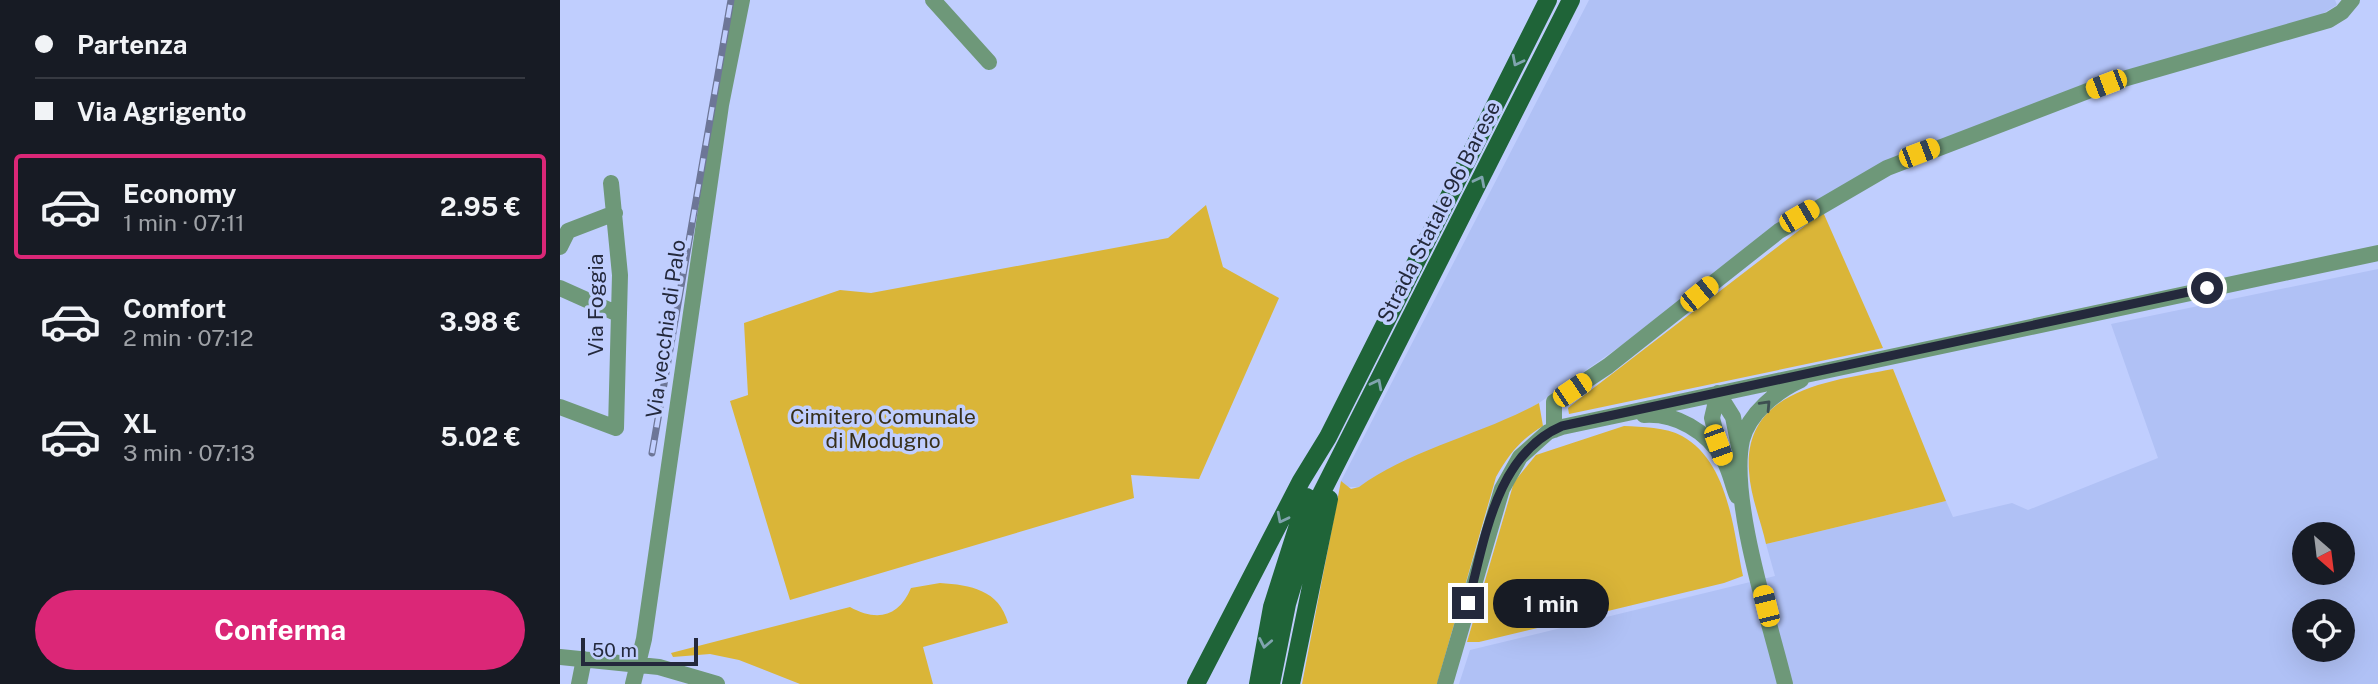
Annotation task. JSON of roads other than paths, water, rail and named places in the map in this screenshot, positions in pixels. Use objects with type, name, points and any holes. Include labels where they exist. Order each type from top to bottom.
[{"type":"main road","name":"Strada Statale 96 Barese","points":[[1328,437],[1548,0]]},
{"type":"main road","name":"Strada Statale 96 Barese","points":[[1347,445],[1571,0]]},
{"type":"main road","points":[[1196,684],[1301,481],[1328,437]]},
{"type":"main road","points":[[1258,684],[1276,594],[1294,531],[1328,437]]},
{"type":"main road","points":[[1271,684],[1287,604],[1307,533],[1318,500],[1347,445]]},
{"type":"main road","points":[[1291,684],[1327,506],[1347,445]]},
{"type":"street","name":"Via vecchia di Palo","points":[[633,684],[640,664],[721,105],[742,0]]},
{"type":"street","points":[[933,0],[989,62]]},
{"type":"street","points":[[1554,430],[1554,402],[1608,366],[1779,231],[1842,191],[1919,153],[2106,84],[2329,20],[2342,12],[2352,0]]},
{"type":"street","name":"Via Foggia","points":[[560,407],[615,428],[620,275],[611,183]]},
{"type":"street","points":[[560,247],[564,226],[615,213]]},
{"type":"street","points":[[1445,684],[1502,489],[1520,457],[1554,430],[2378,253]]},
{"type":"street","points":[[560,288],[618,314]]},
{"type":"street","points":[[1741,456],[1743,439],[1763,407],[1778,393],[1819,371]]},
{"type":"street","points":[[1718,393],[1733,417],[1741,456],[1744,515]]},
{"type":"street","points":[[1718,393],[1712,418],[1744,515],[1785,684]]},
{"type":"street","points":[[1611,416],[1653,415],[1673,418],[1692,427],[1709,441],[1724,460]]},
{"type":"street","points":[[560,657],[640,664],[716,684]]},
{"type":"street","points":[[579,684],[584,659]]},
{"type":"railway","points":[[652,453],[731,0]]},
{"type":"park label","name":"Cimitero Comunale di Modugno","points":[[883,429]]}]
